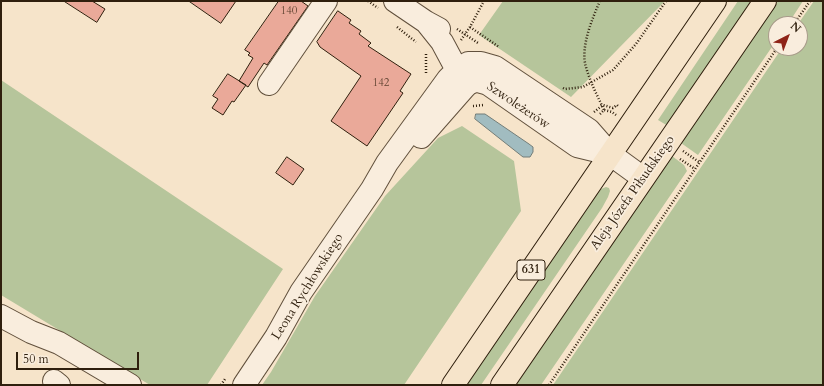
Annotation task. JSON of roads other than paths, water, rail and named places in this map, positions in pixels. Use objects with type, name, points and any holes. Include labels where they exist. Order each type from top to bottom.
[{"type":"main road","name":"631","points":[[453,385],[715,1]]},
{"type":"main road","name":"Aleja Józefa Piłsudskiego","points":[[502,385],[765,1]]},
{"type":"street","points":[[269,84],[326,1]]},
{"type":"street","points":[[395,1],[430,17],[450,34],[464,35],[469,71]]},
{"type":"street","points":[[430,17],[442,42],[469,71]]},
{"type":"street","name":"Szwoleżerów","points":[[469,71],[488,64],[495,67],[589,130],[610,154],[643,178]]},
{"type":"street","name":"Leona Rychłowskiego","points":[[244,385],[276,337],[302,292],[372,189],[393,170],[468,84],[469,71]]},
{"type":"street","points":[[1,316],[31,332],[59,343],[130,385]]},
{"type":"water","points":[[476,114],[485,114],[533,147],[533,152],[530,157],[523,157],[475,119]]}]
